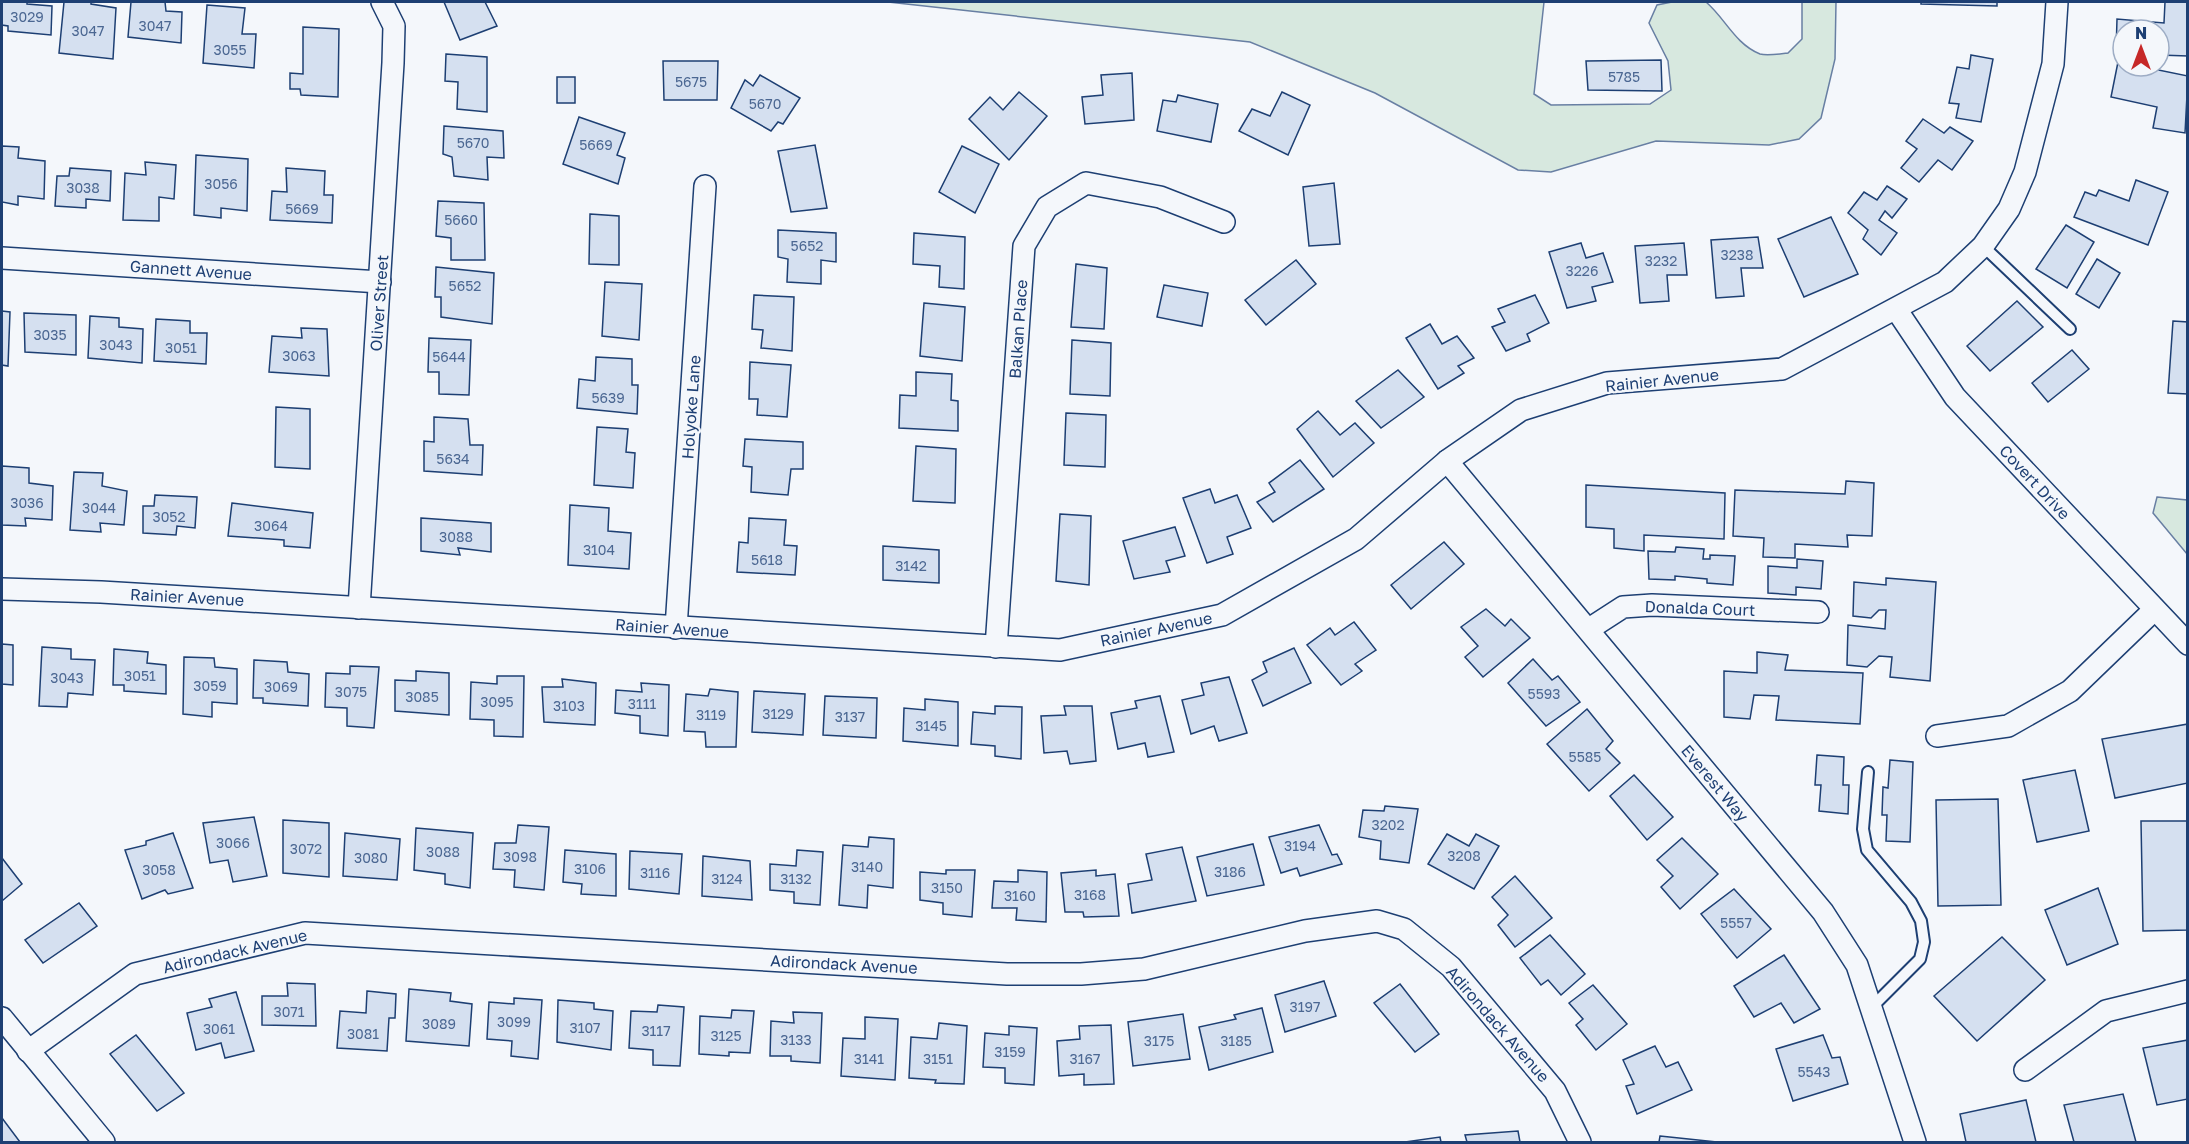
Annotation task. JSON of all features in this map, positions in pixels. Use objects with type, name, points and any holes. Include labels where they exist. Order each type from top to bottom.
[{"type":"street","name":"Oliver Street","points":[[359,608],[394,26],[382,2]]},
{"type":"street","name":"Rainier Avenue","points":[[2,589],[1060,650],[1222,615],[1356,539],[1447,461],[1521,410],[1607,383],[1782,369],[1945,282],[1983,246],[2009,209],[2025,172],[2053,63],[2057,2]]},
{"type":"street","name":"Balkan Place","points":[[996,647],[1024,246],[1047,207],[1086,183],[1160,197],[1224,222]]},
{"type":"street","name":"Holyoke Lane","points":[[676,628],[705,186]]},
{"type":"street","name":"Gannett Avenue","points":[[2,258],[380,282]]},
{"type":"street","name":"Covert Drive","points":[[1896,309],[1955,397],[2187,644]]},
{"type":"street","name":"Everest Way","points":[[1447,461],[1823,912],[1857,965],[1915,1143]]},
{"type":"street","name":"Donalda Court","points":[[1589,629],[1623,607],[1652,605],[1818,612]]},
{"type":"street","points":[[1937,736],[2008,726],[2070,691],[2154,610]]},
{"type":"street","name":"Adirondack Avenue","points":[[28,1051],[135,974],[305,933],[1006,974],[1081,974],[1144,969],[1305,931],[1377,921],[1404,929],[1451,967],[1555,1091],[1580,1143]]},
{"type":"street","points":[[2025,1070],[2106,1011],[2187,991]]},
{"type":"street","points":[[2,1018],[104,1143]]},
{"type":"lane","points":[[1983,246],[2070,329]]},
{"type":"lane","points":[[1868,772],[1863,829],[1867,850],[1911,902],[1921,921],[1924,942],[1920,959],[1871,1008]]},
{"type":"shaded area","points":[[888,2],[1544,2],[1534,94],[1551,105],[1650,104],[1671,90],[1668,61],[1649,23],[1657,5],[1672,2],[1706,2],[1744,44],[1751,50],[1766,55],[1788,53],[1802,39],[1802,2],[1836,2],[1835,59],[1821,118],[1799,139],[1769,145],[1656,141],[1551,172],[1518,170],[1375,93],[1250,42]]},
{"type":"shaded area","points":[[2157,497],[2187,500],[2187,554],[2153,513]]},
{"type":"building","points":[[2,2],[27,2],[27,4],[52,6],[51,35],[8,31],[8,26],[2,25]]},
{"type":"building","points":[[64,2],[91,2],[91,4],[116,8],[113,59],[59,53]]},
{"type":"building","points":[[131,2],[165,2],[166,11],[182,12],[181,43],[128,37]]},
{"type":"building","points":[[444,2],[485,2],[497,26],[460,40]]},
{"type":"building","points":[[1921,2],[1997,2],[1997,6],[1921,4]]},
{"type":"building","points":[[2165,2],[2188,2],[2188,56],[2171,55],[2171,18],[2164,18]]},
{"type":"building","points":[[207,5],[245,8],[242,34],[256,34],[254,68],[203,63]]},
{"type":"building","points":[[303,27],[339,29],[338,97],[301,95],[300,89],[290,89],[290,73],[303,74]]},
{"type":"building","points":[[446,54],[487,57],[487,112],[457,109],[458,82],[445,81]]},
{"type":"building","points":[[1971,55],[1993,59],[1981,122],[1956,118],[1959,104],[1949,103],[1957,67],[1969,69]]},
{"type":"building","points":[[1661,60],[1662,91],[1588,90],[1586,61]]},
{"type":"building","points":[[663,61],[718,61],[717,100],[664,100]]},
{"type":"building","points":[[1132,73],[1134,120],[1085,124],[1082,97],[1103,95],[1101,75]]},
{"type":"building","points":[[2171,73],[2188,76],[2185,133],[2153,128],[2157,107],[2111,97],[2115,78],[2171,78]]},
{"type":"building","points":[[760,75],[800,98],[783,124],[778,122],[771,131],[731,108],[745,80],[753,86]]},
{"type":"building","points":[[557,77],[575,77],[575,103],[557,103]]},
{"type":"building","points":[[1019,92],[1047,116],[1009,160],[969,119],[990,97],[1003,110]]},
{"type":"building","points":[[1282,92],[1310,105],[1288,155],[1239,131],[1252,109],[1270,116]]},
{"type":"building","points":[[1178,95],[1218,104],[1211,142],[1157,131],[1163,100],[1176,102]]},
{"type":"building","points":[[579,117],[625,133],[617,155],[625,158],[618,184],[563,164]]},
{"type":"building","points":[[1923,119],[1944,133],[1950,127],[1973,141],[1952,170],[1938,160],[1919,182],[1901,168],[1917,149],[1906,141]]},
{"type":"building","points":[[444,126],[503,131],[504,158],[487,157],[488,180],[454,176],[452,157],[443,154]]},
{"type":"building","points":[[815,145],[827,208],[791,212],[778,151]]},
{"type":"building","points":[[2,146],[19,147],[18,158],[45,161],[44,199],[18,196],[18,205],[2,202]]},
{"type":"building","points":[[962,146],[999,164],[975,213],[939,192]]},
{"type":"building","points":[[196,155],[248,159],[247,211],[221,208],[221,218],[194,215]]},
{"type":"building","points":[[145,162],[176,165],[174,199],[159,197],[159,221],[123,220],[125,173],[146,175]]},
{"type":"building","points":[[70,168],[111,171],[110,201],[86,199],[86,208],[55,206],[57,176],[69,176]]},
{"type":"building","points":[[286,168],[325,171],[324,195],[333,195],[332,223],[270,220],[272,191],[287,192]]},
{"type":"building","points":[[2136,180],[2168,192],[2148,245],[2074,217],[2085,192],[2096,196],[2099,190],[2129,201]]},
{"type":"building","points":[[1334,183],[1340,244],[1309,246],[1303,187]]},
{"type":"building","points":[[1887,186],[1907,199],[1892,218],[1885,211],[1879,220],[1897,233],[1881,255],[1863,239],[1868,230],[1848,213],[1864,192],[1877,200]]},
{"type":"building","points":[[438,201],[484,203],[485,260],[451,260],[451,238],[436,236]]},
{"type":"building","points":[[590,214],[619,216],[619,265],[589,264]]},
{"type":"building","points":[[1831,217],[1858,274],[1804,297],[1778,239]]},
{"type":"building","points":[[2066,225],[2094,242],[2067,288],[2036,269]]},
{"type":"building","points":[[778,230],[836,233],[836,262],[821,260],[821,284],[787,282],[788,259],[778,257]]},
{"type":"building","points":[[914,233],[965,237],[964,289],[939,287],[940,266],[913,264]]},
{"type":"building","points":[[1758,237],[1763,268],[1741,268],[1744,296],[1716,298],[1711,240]]},
{"type":"building","points":[[1581,243],[1586,258],[1603,253],[1613,282],[1592,287],[1596,301],[1567,308],[1549,252]]},
{"type":"building","points":[[1684,243],[1687,275],[1667,275],[1669,301],[1640,303],[1635,246]]},
{"type":"building","points":[[2097,259],[2120,273],[2099,308],[2076,294]]},
{"type":"building","points":[[1296,260],[1316,284],[1266,325],[1245,300]]},
{"type":"building","points":[[1076,264],[1107,268],[1104,329],[1071,327]]},
{"type":"building","points":[[436,267],[494,273],[492,324],[441,317],[441,297],[435,297]]},
{"type":"building","points":[[605,282],[642,284],[639,340],[602,336]]},
{"type":"building","points":[[1164,285],[1208,293],[1202,326],[1157,317]]},
{"type":"building","points":[[754,295],[794,297],[792,351],[761,348],[763,330],[752,329]]},
{"type":"building","points":[[1535,295],[1549,323],[1527,334],[1530,341],[1506,351],[1492,327],[1505,322],[1498,309]]},
{"type":"building","points":[[2017,301],[2043,327],[1990,371],[1967,346]]},
{"type":"building","points":[[924,303],[965,307],[962,361],[920,356]]},
{"type":"building","points":[[2,311],[10,312],[8,366],[2,365]]},
{"type":"building","points":[[24,313],[76,315],[76,355],[25,352]]},
{"type":"building","points":[[90,316],[119,318],[119,327],[143,329],[142,363],[88,358]]},
{"type":"building","points":[[156,319],[190,321],[190,333],[207,333],[206,364],[154,361]]},
{"type":"building","points":[[2173,321],[2188,322],[2188,394],[2168,393]]},
{"type":"building","points":[[1430,324],[1442,344],[1457,336],[1474,358],[1458,366],[1464,373],[1438,389],[1406,338]]},
{"type":"building","points":[[301,328],[327,329],[329,376],[269,372],[272,336],[302,338]]},
{"type":"building","points":[[429,338],[471,340],[469,395],[439,394],[439,372],[428,372]]},
{"type":"building","points":[[1072,340],[1111,343],[1110,396],[1070,394]]},
{"type":"building","points":[[2072,350],[2089,369],[2048,402],[2032,383]]},
{"type":"building","points":[[596,357],[632,359],[632,385],[638,385],[637,414],[577,408],[579,379],[595,381]]},
{"type":"building","points":[[750,362],[791,365],[787,417],[757,415],[758,399],[749,399]]},
{"type":"building","points":[[1398,370],[1424,397],[1381,428],[1356,401]]},
{"type":"building","points":[[916,372],[952,374],[951,400],[958,401],[958,431],[899,428],[900,395],[916,396]]},
{"type":"building","points":[[276,407],[310,409],[310,469],[275,467]]},
{"type":"building","points":[[1318,411],[1340,435],[1355,423],[1374,443],[1333,477],[1297,429]]},
{"type":"building","points":[[1066,413],[1106,415],[1105,467],[1064,465]]},
{"type":"building","points":[[434,417],[468,419],[470,445],[483,445],[482,475],[424,471],[424,441],[434,442]]},
{"type":"building","points":[[597,427],[628,429],[626,452],[635,453],[633,488],[594,485]]},
{"type":"building","points":[[745,439],[803,442],[803,469],[791,469],[788,495],[751,492],[752,467],[743,466]]},
{"type":"building","points":[[916,446],[956,449],[955,503],[913,501]]},
{"type":"building","points":[[1300,460],[1324,489],[1273,522],[1257,502],[1275,492],[1269,483]]},
{"type":"building","points":[[2,466],[29,468],[29,483],[53,486],[52,520],[25,518],[26,526],[2,525]]},
{"type":"building","points":[[74,472],[103,473],[102,486],[127,491],[124,525],[100,523],[101,532],[70,530]]},
{"type":"building","points":[[1846,481],[1874,483],[1872,536],[1847,535],[1848,547],[1795,544],[1795,558],[1763,557],[1764,538],[1733,536],[1735,490],[1845,494]]},
{"type":"building","points":[[1586,485],[1725,493],[1724,539],[1644,535],[1644,551],[1614,548],[1614,529],[1586,527]]},
{"type":"building","points":[[1210,489],[1215,503],[1237,495],[1251,528],[1227,537],[1233,554],[1207,563],[1183,498]]},
{"type":"building","points":[[155,495],[197,497],[195,528],[177,526],[176,535],[143,533],[143,506],[154,506]]},
{"type":"building","points":[[232,503],[313,513],[310,548],[284,546],[284,540],[228,536]]},
{"type":"building","points":[[570,505],[609,508],[608,531],[631,533],[629,569],[568,565]]},
{"type":"building","points":[[1060,514],[1091,516],[1089,585],[1056,581]]},
{"type":"building","points":[[421,518],[491,523],[491,552],[458,548],[460,555],[421,551]]},
{"type":"building","points":[[749,518],[786,520],[784,545],[797,546],[795,575],[737,572],[739,542],[748,543]]},
{"type":"building","points":[[1175,527],[1185,556],[1166,561],[1170,572],[1134,579],[1123,541]]},
{"type":"building","points":[[1444,542],[1464,564],[1411,609],[1391,585]]},
{"type":"building","points":[[883,546],[939,550],[939,583],[883,580]]},
{"type":"building","points":[[1676,547],[1704,549],[1703,559],[1710,559],[1710,555],[1735,556],[1733,585],[1707,583],[1707,579],[1675,576],[1675,580],[1649,579],[1648,551],[1675,552]]},
{"type":"building","points":[[1797,559],[1823,561],[1821,589],[1796,587],[1796,595],[1768,593],[1768,566],[1797,568]]},
{"type":"building","points":[[1886,578],[1936,582],[1930,681],[1890,677],[1892,657],[1879,656],[1867,667],[1847,665],[1848,625],[1885,629],[1886,610],[1879,610],[1871,618],[1853,616],[1854,582],[1886,585]]},
{"type":"building","points":[[1486,609],[1505,626],[1511,619],[1530,638],[1483,677],[1465,657],[1478,646],[1461,627]]},
{"type":"building","points":[[1354,622],[1376,650],[1355,664],[1362,671],[1341,685],[1307,645],[1330,628],[1335,635]]},
{"type":"building","points":[[2,644],[13,645],[13,685],[2,684]]},
{"type":"building","points":[[42,647],[71,649],[71,659],[95,660],[93,695],[68,693],[67,707],[39,706]]},
{"type":"building","points":[[1294,648],[1311,683],[1263,706],[1252,680],[1267,672],[1263,662]]},
{"type":"building","points":[[114,649],[148,652],[147,663],[166,665],[166,694],[124,691],[124,685],[113,685]]},
{"type":"building","points":[[1757,652],[1788,655],[1785,670],[1863,673],[1860,724],[1776,720],[1779,696],[1754,695],[1750,719],[1724,717],[1724,671],[1757,673]]},
{"type":"building","points":[[184,657],[214,658],[215,667],[237,669],[237,704],[212,702],[212,717],[183,714]]},
{"type":"building","points":[[1533,659],[1552,680],[1558,676],[1580,702],[1546,726],[1508,683]]},
{"type":"building","points":[[254,660],[287,662],[288,672],[309,674],[308,706],[263,703],[263,698],[253,698]]},
{"type":"building","points":[[350,666],[379,667],[374,728],[347,726],[347,708],[325,707],[326,673],[350,674]]},
{"type":"building","points":[[416,671],[449,673],[449,715],[395,711],[395,680],[416,681]]},
{"type":"building","points":[[497,676],[524,676],[523,737],[494,736],[494,720],[470,719],[471,682],[497,684]]},
{"type":"building","points":[[1229,677],[1247,733],[1219,741],[1214,726],[1191,734],[1182,700],[1204,695],[1201,683]]},
{"type":"building","points":[[562,679],[596,683],[595,725],[544,722],[542,687],[563,687]]},
{"type":"building","points":[[641,683],[669,685],[668,736],[640,733],[640,716],[615,713],[616,690],[642,692]]},
{"type":"building","points":[[710,689],[738,692],[736,747],[706,747],[705,732],[684,731],[686,694],[708,696]]},
{"type":"building","points":[[754,691],[805,694],[803,735],[752,732]]},
{"type":"building","points":[[825,696],[877,698],[876,738],[823,735]]},
{"type":"building","points":[[1160,696],[1174,752],[1148,757],[1145,743],[1118,749],[1111,713],[1137,708],[1135,701]]},
{"type":"building","points":[[925,699],[958,702],[958,746],[903,741],[904,708],[925,710]]},
{"type":"building","points":[[995,706],[1022,707],[1021,759],[995,756],[995,746],[971,744],[973,712],[995,714]]},
{"type":"building","points":[[1064,706],[1092,706],[1096,761],[1070,764],[1067,751],[1044,753],[1041,716],[1066,715]]},
{"type":"building","points":[[1587,709],[1613,741],[1606,749],[1620,763],[1589,791],[1547,744]]},
{"type":"building","points":[[2188,724],[2188,783],[2115,798],[2102,739]]},
{"type":"building","points":[[1817,755],[1844,757],[1843,785],[1849,785],[1848,814],[1819,811],[1821,785],[1815,785]]},
{"type":"building","points":[[1890,760],[1913,762],[1910,842],[1886,841],[1887,815],[1882,815],[1883,787],[1888,788]]},
{"type":"building","points":[[2075,770],[2089,831],[2037,842],[2023,780]]},
{"type":"building","points":[[1634,775],[1673,817],[1647,840],[1610,796]]},
{"type":"building","points":[[1998,799],[2001,905],[1938,906],[1936,800]]},
{"type":"building","points":[[1385,806],[1418,809],[1409,863],[1380,859],[1381,841],[1359,837],[1363,810],[1384,811]]},
{"type":"building","points":[[254,817],[267,876],[233,882],[228,860],[210,863],[203,823]]},
{"type":"building","points":[[283,820],[329,823],[329,877],[283,873]]},
{"type":"building","points":[[2141,821],[2188,821],[2188,930],[2143,931]]},
{"type":"building","points":[[518,825],[549,827],[544,890],[514,887],[515,870],[493,869],[495,843],[516,843]]},
{"type":"building","points":[[1319,825],[1332,855],[1337,854],[1342,864],[1300,876],[1297,868],[1281,873],[1269,837]]},
{"type":"building","points":[[416,828],[473,833],[470,888],[445,884],[445,874],[414,870]]},
{"type":"building","points":[[173,833],[193,888],[168,894],[165,890],[142,899],[125,850],[146,845],[146,841]]},
{"type":"building","points":[[345,833],[400,839],[397,880],[343,876]]},
{"type":"building","points":[[1447,834],[1469,846],[1476,834],[1499,846],[1474,889],[1428,864]]},
{"type":"building","points":[[869,837],[894,839],[893,888],[868,885],[867,908],[839,905],[843,845],[868,847]]},
{"type":"building","points":[[1682,838],[1718,874],[1680,909],[1661,887],[1673,876],[1657,860]]},
{"type":"building","points":[[1253,844],[1264,885],[1207,896],[1197,857]]},
{"type":"building","points":[[1182,847],[1196,901],[1132,913],[1128,884],[1152,880],[1146,854]]},
{"type":"building","points":[[565,850],[616,854],[616,896],[581,894],[582,884],[563,882]]},
{"type":"building","points":[[797,850],[823,852],[820,905],[794,903],[794,892],[770,890],[770,864],[796,866]]},
{"type":"building","points":[[630,851],[682,854],[679,894],[629,889]]},
{"type":"building","points":[[703,856],[750,861],[752,900],[702,896]]},
{"type":"building","points":[[2,858],[22,884],[2,901]]},
{"type":"building","points":[[946,870],[975,870],[972,917],[943,914],[943,903],[920,900],[920,872],[946,874]]},
{"type":"building","points":[[1018,870],[1047,872],[1046,922],[1016,920],[1017,908],[992,908],[994,881],[1018,882]]},
{"type":"building","points":[[1096,870],[1096,876],[1115,874],[1119,916],[1084,917],[1083,912],[1065,912],[1061,873]]},
{"type":"building","points":[[1515,876],[1552,918],[1515,947],[1498,925],[1508,915],[1492,897]]},
{"type":"building","points":[[2098,888],[2118,944],[2067,965],[2045,910]]},
{"type":"building","points":[[1734,889],[1771,929],[1737,958],[1701,914]]},
{"type":"building","points":[[79,903],[97,926],[43,963],[25,940]]},
{"type":"building","points":[[1550,935],[1585,974],[1561,995],[1548,980],[1541,985],[1520,958]]},
{"type":"building","points":[[2002,937],[2045,980],[1977,1041],[1934,996]]},
{"type":"building","points":[[1784,955],[1820,1009],[1794,1023],[1781,1003],[1754,1017],[1734,986]]},
{"type":"building","points":[[1324,981],[1336,1016],[1285,1032],[1275,995]]},
{"type":"building","points":[[287,983],[315,984],[316,1026],[262,1025],[262,996],[288,996]]},
{"type":"building","points":[[1400,984],[1439,1034],[1415,1052],[1374,1003]]},
{"type":"building","points":[[1593,985],[1627,1024],[1596,1050],[1576,1025],[1583,1019],[1569,1003]]},
{"type":"building","points":[[409,989],[451,993],[450,1001],[472,1004],[469,1046],[406,1041]]},
{"type":"building","points":[[367,991],[396,994],[395,1018],[389,1018],[387,1051],[337,1048],[340,1011],[366,1013]]},
{"type":"building","points":[[236,992],[254,1051],[225,1058],[221,1043],[196,1050],[187,1013],[212,1007],[209,999]]},
{"type":"building","points":[[514,998],[542,1000],[538,1059],[511,1056],[512,1041],[487,1039],[489,1002],[514,1004]]},
{"type":"building","points":[[558,1000],[594,1003],[594,1009],[613,1011],[611,1050],[557,1042]]},
{"type":"building","points":[[658,1005],[684,1007],[680,1066],[653,1065],[653,1050],[629,1048],[631,1011],[657,1012]]},
{"type":"building","points":[[1262,1008],[1273,1052],[1209,1070],[1199,1027],[1236,1019],[1234,1015]]},
{"type":"building","points":[[732,1010],[754,1011],[750,1053],[729,1052],[729,1056],[699,1054],[700,1016],[731,1018]]},
{"type":"building","points":[[793,1012],[822,1013],[820,1063],[791,1061],[791,1056],[770,1056],[771,1021],[794,1023]]},
{"type":"building","points":[[1183,1014],[1190,1059],[1133,1066],[1128,1022]]},
{"type":"building","points":[[865,1017],[898,1019],[895,1080],[841,1076],[843,1038],[865,1039]]},
{"type":"building","points":[[939,1023],[967,1026],[964,1084],[935,1083],[936,1080],[909,1078],[911,1037],[937,1039]]},
{"type":"building","points":[[1111,1025],[1114,1084],[1084,1085],[1084,1074],[1059,1076],[1057,1041],[1080,1039],[1079,1026]]},
{"type":"building","points":[[1009,1026],[1037,1028],[1034,1085],[1005,1083],[1005,1068],[983,1067],[985,1033],[1009,1035]]},
{"type":"building","points":[[136,1035],[184,1093],[157,1111],[110,1054]]},
{"type":"building","points":[[1823,1035],[1832,1058],[1840,1057],[1848,1084],[1793,1101],[1776,1049]]},
{"type":"building","points":[[2188,1040],[2188,1099],[2157,1105],[2143,1048]]},
{"type":"building","points":[[1655,1046],[1666,1067],[1678,1062],[1692,1090],[1637,1114],[1626,1086],[1634,1084],[1623,1060]]},
{"type":"building","points":[[2123,1094],[2136,1142],[2074,1142],[2064,1105]]},
{"type":"building","points":[[2026,1100],[2036,1142],[1966,1142],[1960,1114]]},
{"type":"building","points":[[2,1118],[20,1142],[2,1142]]},
{"type":"building","points":[[1518,1131],[1520,1142],[1467,1142],[1465,1135]]},
{"type":"building","points":[[1660,1136],[1717,1142],[1659,1142]]},
{"type":"building","points":[[1440,1137],[1441,1142],[1405,1142]]}]
